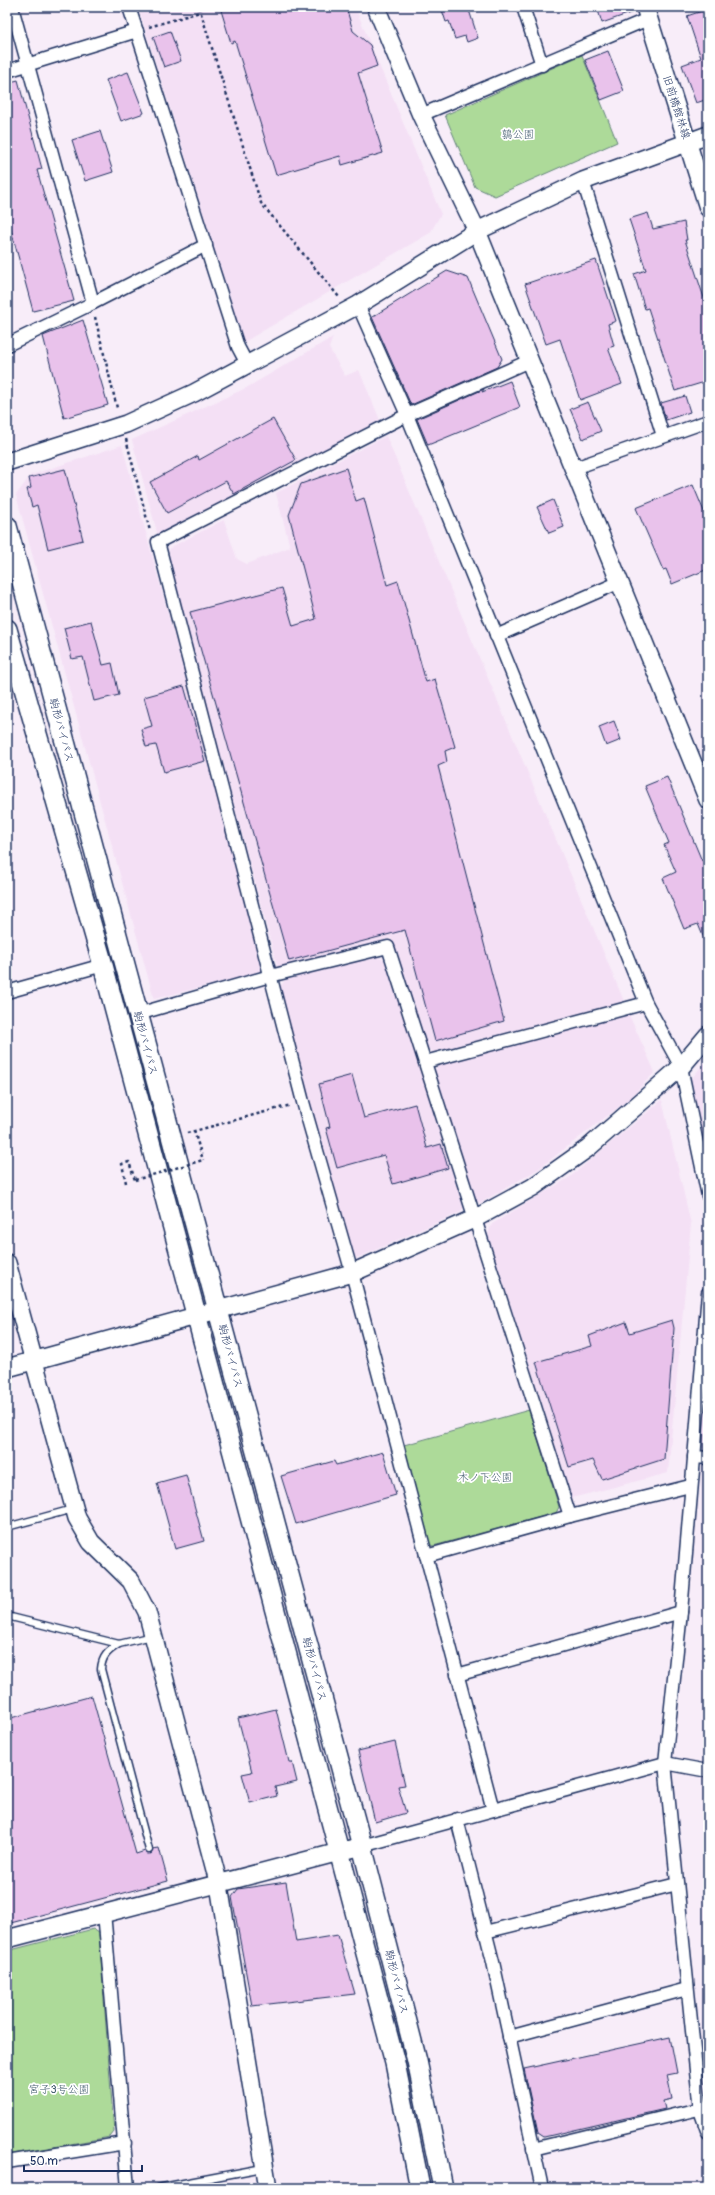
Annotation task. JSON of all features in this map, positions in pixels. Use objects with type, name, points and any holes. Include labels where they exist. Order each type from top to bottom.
[{"type":"main road","name":"駒形バイパス","points":[[7,526],[219,1309],[362,1846],[417,2061],[443,2188]]},
{"type":"main road","name":"駒形バイパス","points":[[7,629],[102,966],[339,1851],[395,2064],[420,2188]]},
{"type":"street","points":[[12,7],[93,303]]},
{"type":"street","points":[[129,7],[238,347],[247,364]]},
{"type":"street","points":[[376,7],[421,115],[477,231],[572,469],[620,582],[708,800]]},
{"type":"street","points":[[523,7],[542,65]]},
{"type":"street","points":[[421,115],[542,65],[646,13]]},
{"type":"street","name":"旧前橋館林線","points":[[646,13],[688,141],[708,208]]},
{"type":"street","points":[[7,71],[137,31]]},
{"type":"street","points":[[7,462],[126,424],[194,393],[354,307],[477,231],[583,181],[688,141],[708,135]]},
{"type":"street","points":[[583,181],[663,436]]},
{"type":"street","points":[[7,345],[206,245]]},
{"type":"street","points":[[354,307],[407,414],[646,1003],[680,1067],[708,1196]]},
{"type":"street","points":[[493,1810],[352,1273],[303,1102],[158,542],[407,414],[529,361]]},
{"type":"street","points":[[572,469],[708,421]]},
{"type":"street","points":[[496,636],[620,582]]},
{"type":"street","points":[[138,1014],[270,976],[388,947],[476,1218],[570,1516]]},
{"type":"street","points":[[7,992],[102,966]]},
{"type":"street","points":[[425,1062],[646,1003]]},
{"type":"street","points":[[7,1368],[352,1273],[476,1218],[533,1187],[588,1148],[680,1067],[708,1035]]},
{"type":"street","points":[[7,1263],[77,1518],[91,1542],[131,1581],[147,1612],[219,1885],[268,2188]]},
{"type":"street","points":[[708,1293],[694,1457],[690,1486],[681,1612],[665,1763],[687,1989],[708,2133]]},
{"type":"street","points":[[694,1457],[708,1458]]},
{"type":"street","points":[[426,1556],[570,1516],[690,1486]]},
{"type":"street","points":[[457,1675],[681,1612]]},
{"type":"street","points":[[7,1939],[104,1912],[219,1885],[665,1763],[708,1771]]},
{"type":"street","points":[[457,1819],[485,1932],[542,2188]]},
{"type":"street","points":[[485,1932],[677,1884]]},
{"type":"street","points":[[104,1912],[128,2188]]},
{"type":"street","points":[[509,2037],[687,1989]]},
{"type":"street","points":[[533,2149],[704,2108]]},
{"type":"street","points":[[7,2162],[125,2144]]},
{"type":"lane","points":[[7,1527],[74,1509]]},
{"type":"lane","points":[[7,1616],[119,1644]]},
{"type":"lane","points":[[149,1850],[101,1669],[102,1659],[108,1652],[119,1644],[153,1636]]},
{"type":"lane","points":[[157,2188],[265,2168]]},
{"type":"path","points":[[199,7],[261,203],[354,307]]},
{"type":"path","points":[[137,31],[200,12]]},
{"type":"path","points":[[93,303],[93,312],[117,408]]},
{"type":"path","points":[[126,439],[150,534],[158,542]]},
{"type":"path","points":[[126,1183],[122,1164],[129,1162],[135,1180],[203,1160],[194,1131],[303,1102]]},
{"type":"shaded area","points":[[138,7],[355,7],[441,214],[430,233],[244,342]]},
{"type":"shaded area","points":[[333,337],[329,348],[345,376],[359,370],[380,420],[158,536],[132,440],[246,388]]},
{"type":"shaded area","points":[[386,436],[624,1001],[434,1052],[427,1048],[391,938],[279,967],[277,965],[167,554],[171,547],[224,520],[237,559],[247,564],[290,547],[276,493]]},
{"type":"shaded area","points":[[122,445],[264,965],[262,972],[154,999],[16,495],[31,475]]},
{"type":"shaded area","points":[[377,957],[386,961],[463,1207],[461,1212],[357,1258],[350,1253],[279,989],[285,980]]},
{"type":"shaded area","points":[[629,1015],[655,1072],[628,1100],[537,1170],[480,1203],[475,1199],[435,1072],[437,1065]]},
{"type":"shaded area","points":[[708,1059],[708,1166],[689,1081]]},
{"type":"shaded area","points":[[662,1100],[691,1224],[668,1473],[572,1498],[488,1235],[492,1224],[570,1177]]},
{"type":"shaded area","points":[[708,1366],[708,1452],[701,1446]]},
{"type":"green space","name":"鶉公園","points":[[582,55],[617,142],[495,196],[475,187],[445,115]]},
{"type":"green space","name":"木ノ下公園","points":[[529,1410],[559,1507],[556,1513],[433,1546],[429,1544],[404,1445]]},
{"type":"green space","name":"宮子3号公園","points":[[93,1929],[99,1933],[114,2132],[110,2137],[7,2155],[7,1951]]},
{"type":"building","points":[[220,7],[346,7],[353,31],[370,45],[377,66],[358,73],[383,153],[342,165],[340,156],[276,175],[235,41],[231,43]]},
{"type":"building","points":[[451,7],[468,7],[478,38],[467,42],[465,36],[455,39],[449,21],[446,22],[442,10]]},
{"type":"building","points":[[597,7],[635,7],[636,11],[602,23]]},
{"type":"building","points":[[708,9],[708,99],[696,103],[682,65],[701,58],[687,16]]},
{"type":"building","points":[[170,31],[181,61],[164,67],[153,37]]},
{"type":"building","points":[[608,51],[624,91],[601,100],[585,60]]},
{"type":"building","points":[[128,72],[144,113],[121,121],[106,80]]},
{"type":"building","points":[[18,80],[42,169],[37,170],[74,301],[33,311],[7,215],[7,83]]},
{"type":"building","points":[[100,131],[113,172],[85,181],[72,140]]},
{"type":"building","points":[[648,213],[653,229],[684,222],[687,240],[685,240],[708,310],[708,381],[675,391],[648,308],[645,309],[634,274],[646,270],[629,219]]},
{"type":"building","points":[[596,260],[616,321],[608,324],[614,346],[608,348],[622,384],[580,400],[560,339],[546,344],[525,284]]},
{"type":"building","points":[[447,271],[468,278],[502,359],[497,367],[411,405],[372,317]]},
{"type":"building","points":[[83,320],[108,405],[64,418],[43,336]]},
{"type":"building","points":[[510,381],[520,407],[428,445],[417,419],[484,389],[482,392]]},
{"type":"building","points":[[685,396],[690,412],[666,420],[661,403]]},
{"type":"building","points":[[588,402],[601,431],[583,439],[570,409]]},
{"type":"building","points":[[273,419],[296,460],[234,494],[226,481],[167,513],[150,482],[198,456],[199,460]]},
{"type":"building","points":[[346,468],[356,501],[364,498],[387,585],[398,581],[426,682],[435,679],[455,747],[445,751],[447,762],[438,766],[504,1021],[435,1041],[405,930],[289,961],[190,612],[282,588],[293,626],[316,619],[289,515],[301,484]]},
{"type":"building","points":[[65,469],[83,540],[48,549],[37,505],[32,507],[27,489],[31,488],[29,478]]},
{"type":"building","points":[[693,485],[708,521],[708,569],[672,584],[666,569],[663,570],[636,508]]},
{"type":"building","points":[[553,500],[564,527],[549,533],[537,507]]},
{"type":"building","points":[[91,621],[103,665],[112,663],[119,695],[94,701],[83,657],[72,659],[64,628]]},
{"type":"building","points":[[184,686],[205,761],[164,772],[156,745],[146,747],[141,729],[152,726],[144,697]]},
{"type":"building","points":[[614,721],[621,740],[606,746],[599,727]]},
{"type":"building","points":[[667,777],[702,861],[708,859],[708,948],[698,924],[684,929],[663,878],[676,872],[664,845],[669,843],[645,786]]},
{"type":"building","points":[[352,1075],[364,1118],[415,1104],[427,1148],[441,1144],[448,1168],[393,1184],[384,1155],[337,1168],[326,1128],[330,1127],[319,1084]]},
{"type":"building","points":[[672,1320],[674,1328],[664,1459],[602,1479],[593,1460],[569,1467],[536,1362],[592,1346],[589,1336],[626,1322],[630,1333]]},
{"type":"building","points":[[383,1452],[396,1495],[296,1524],[281,1476],[334,1461],[336,1465]]},
{"type":"building","points":[[186,1475],[204,1541],[175,1549],[157,1483]]},
{"type":"building","points":[[92,1696],[136,1854],[145,1851],[151,1854],[153,1849],[159,1848],[168,1881],[7,1924],[7,1719]]},
{"type":"building","points":[[276,1709],[289,1762],[292,1762],[297,1782],[275,1787],[277,1796],[250,1803],[242,1774],[252,1772],[238,1718]]},
{"type":"building","points":[[395,1742],[405,1785],[398,1786],[406,1813],[375,1822],[358,1751]]},
{"type":"building","points":[[286,1882],[296,1942],[338,1935],[355,1994],[252,2006],[232,1897],[238,1889]]},
{"type":"building","points":[[670,2037],[677,2073],[667,2075],[672,2099],[663,2101],[665,2109],[544,2137],[538,2133],[524,2069]]}]
